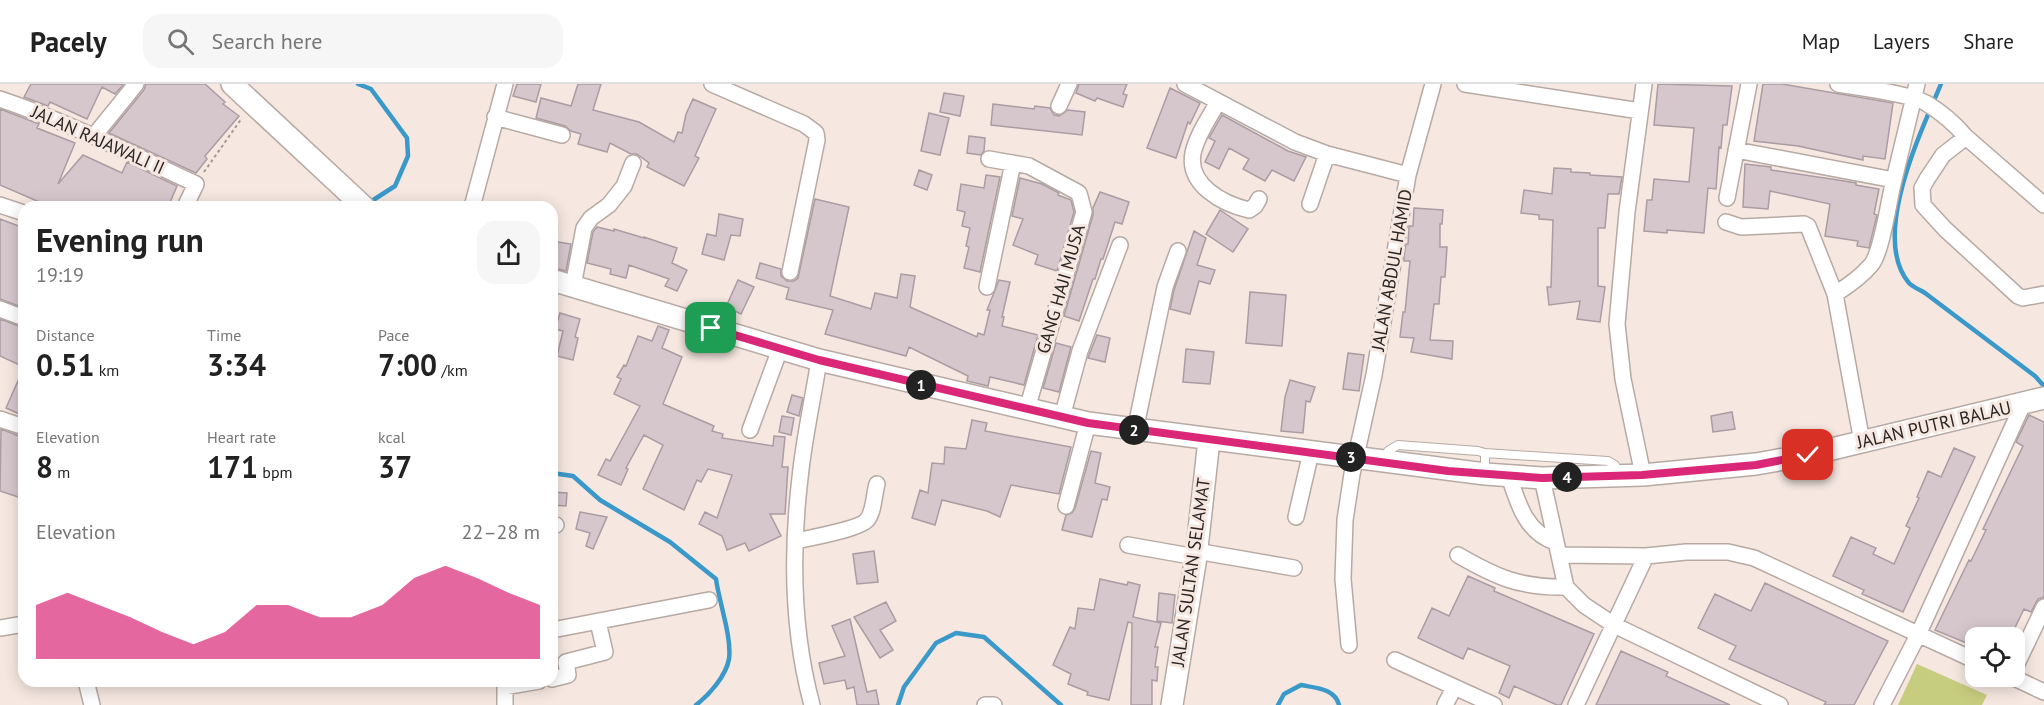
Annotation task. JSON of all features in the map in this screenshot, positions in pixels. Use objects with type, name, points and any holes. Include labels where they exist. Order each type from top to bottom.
[{"type":"main road","points":[[232,84],[357,201]]},
{"type":"main road","name":"JALAN PUTRI BALAU","points":[[558,282],[819,360],[1088,423],[1509,476],[1542,478],[1642,475],[1756,465],[2044,398]]},
{"type":"main road","name":"JALAN SULTAN SELAMAT","points":[[1172,705],[1196,554],[1209,440]]},
{"type":"street","points":[[94,136],[136,84]]},
{"type":"street","points":[[474,201],[505,84]]},
{"type":"street","points":[[712,84],[804,124],[816,134],[817,140],[790,272]]},
{"type":"street","points":[[1185,84],[1295,142],[1327,154],[1408,175]]},
{"type":"street","name":"JALAN ABDUL HAMID","points":[[1349,645],[1343,579],[1345,520],[1374,375],[1408,175],[1433,84]]},
{"type":"street","points":[[1465,84],[1640,111]]},
{"type":"street","points":[[1642,475],[1623,379],[1617,324],[1627,212],[1644,84]]},
{"type":"street","points":[[1727,198],[1749,84]]},
{"type":"street","points":[[1838,84],[1918,95],[2044,205]]},
{"type":"street","points":[[1059,106],[1066,85]]},
{"type":"street","points":[[1835,294],[1873,264],[1918,95]]},
{"type":"street","name":"JALAN RAJAWALI II","points":[[0,99],[94,136],[196,184]]},
{"type":"street","points":[[1218,102],[1196,143],[1193,155],[1195,172],[1206,189],[1234,206],[1249,210],[1259,199]]},
{"type":"street","points":[[495,117],[562,135]]},
{"type":"street","points":[[1961,132],[1922,188],[1923,205],[2018,296],[2044,294]]},
{"type":"street","points":[[1736,150],[1894,180]]},
{"type":"street","points":[[1310,204],[1327,154]]},
{"type":"street","name":"GANG HAJI MUSA","points":[[989,159],[1029,166],[1071,187],[1079,193],[1084,212],[1027,409]]},
{"type":"street","points":[[573,286],[584,228],[591,219],[609,205],[624,186],[633,163]]},
{"type":"street","points":[[987,287],[1013,163]]},
{"type":"street","points":[[188,201],[196,184]]},
{"type":"street","points":[[0,204],[18,211]]},
{"type":"street","points":[[1726,222],[1741,227],[1808,226],[1835,294],[1862,442]]},
{"type":"street","points":[[1062,417],[1080,351],[1120,245]]},
{"type":"street","points":[[1135,430],[1165,287],[1178,251]]},
{"type":"street","points":[[0,309],[18,316]]},
{"type":"street","points":[[750,430],[780,349]]},
{"type":"street","points":[[812,705],[803,670],[794,580],[800,478],[819,360]]},
{"type":"street","points":[[1882,705],[1918,635],[2023,404]]},
{"type":"street","points":[[0,419],[18,425]]},
{"type":"street","points":[[1066,506],[1088,423]]},
{"type":"street","points":[[1296,517],[1311,452]]},
{"type":"street","points":[[1509,476],[1519,505],[1534,530],[1557,549],[1646,556],[1686,552],[1728,552],[1754,558],[1965,656]]},
{"type":"street","points":[[1542,478],[1566,587],[1584,605],[1614,625],[1780,705]]},
{"type":"street","points":[[795,541],[864,523],[870,515],[877,484]]},
{"type":"street","points":[[1128,545],[1294,568]]},
{"type":"street","points":[[1458,555],[1488,572],[1525,585],[1566,587]]},
{"type":"street","points":[[1576,705],[1646,556]]},
{"type":"street","points":[[558,629],[709,600]]},
{"type":"street","points":[[2025,647],[2044,607]]},
{"type":"street","points":[[558,678],[568,675],[566,662],[605,652],[598,622]]},
{"type":"street","points":[[0,628],[18,625]]},
{"type":"street","points":[[1395,660],[1494,705]]},
{"type":"street","points":[[2025,683],[2044,692]]},
{"type":"street","points":[[88,687],[92,705]]},
{"type":"street","points":[[505,696],[525,687]]},
{"type":"street","points":[[1445,705],[1454,688]]},
{"type":"street","points":[[985,705],[994,705]]},
{"type":"lane","points":[[1385,462],[1388,451],[1398,445],[1608,461],[1615,465],[1619,476]]},
{"type":"lane","points":[[1485,453],[1485,474]]},
{"type":"path","points":[[196,184],[232,131],[253,105]]},
{"type":"green space","points":[[1917,664],[1987,695],[1982,705],[1898,705]]},
{"type":"building","points":[[31,84],[123,85],[115,94],[102,87],[87,119],[50,102],[48,106],[24,97]]},
{"type":"building","points":[[146,84],[205,84],[225,102],[223,104],[239,116],[205,156],[207,159],[196,173],[109,133],[144,90]]},
{"type":"building","points":[[517,84],[541,84],[536,102],[513,96]]},
{"type":"building","points":[[578,84],[601,84],[593,110],[639,122],[674,142],[678,132],[682,133],[686,114],[693,99],[716,109],[695,156],[699,158],[684,186],[647,167],[649,163],[637,154],[631,154],[610,143],[607,152],[578,144],[581,134],[565,126],[536,118],[541,98],[571,106]]},
{"type":"building","points":[[1079,84],[1127,84],[1123,94],[1127,95],[1123,107],[1097,98],[1095,101],[1076,93]]},
{"type":"building","points":[[1658,84],[1732,86],[1727,125],[1723,125],[1721,148],[1719,147],[1716,189],[1708,188],[1704,233],[1644,231],[1647,200],[1652,200],[1654,179],[1689,182],[1694,128],[1654,125]]},
{"type":"building","points":[[1763,84],[1782,84],[1893,103],[1885,159],[1863,156],[1863,160],[1798,146],[1754,141]]},
{"type":"building","points":[[1170,88],[1200,103],[1190,124],[1188,122],[1176,158],[1147,148]]},
{"type":"building","points":[[944,93],[964,96],[960,116],[940,112]]},
{"type":"building","points":[[993,104],[1034,109],[1035,106],[1050,108],[1054,115],[1059,116],[1068,110],[1085,112],[1082,135],[991,125]]},
{"type":"building","points":[[0,109],[39,124],[37,128],[75,143],[58,184],[83,155],[122,173],[127,162],[177,186],[171,201],[37,201],[0,185]]},
{"type":"building","points":[[929,113],[949,118],[940,155],[921,151]]},
{"type":"building","points":[[1222,115],[1288,151],[1306,157],[1294,181],[1272,170],[1265,181],[1243,169],[1249,159],[1229,148],[1219,169],[1205,162],[1215,141],[1209,138]]},
{"type":"building","points":[[969,136],[985,138],[984,151],[981,155],[967,153]]},
{"type":"building","points":[[1745,164],[1771,167],[1771,170],[1856,183],[1856,185],[1879,189],[1874,214],[1877,215],[1869,248],[1857,246],[1858,241],[1825,236],[1830,204],[1770,191],[1768,209],[1743,207]]},
{"type":"building","points":[[1554,168],[1571,169],[1571,172],[1590,173],[1590,175],[1622,177],[1619,194],[1608,194],[1605,228],[1598,228],[1598,286],[1605,287],[1600,322],[1577,319],[1580,301],[1549,305],[1547,287],[1551,287],[1553,220],[1539,219],[1539,215],[1521,213],[1524,190],[1552,194]]},
{"type":"building","points":[[919,170],[932,175],[927,190],[914,185]]},
{"type":"building","points":[[986,175],[1000,177],[980,272],[964,268],[969,247],[966,246],[970,228],[962,226],[965,212],[957,210],[961,184],[984,188]]},
{"type":"building","points":[[1020,178],[1042,184],[1059,193],[1058,195],[1071,200],[1074,212],[1057,271],[1035,264],[1038,255],[1013,245],[1023,219],[1012,216]]},
{"type":"building","points":[[1100,192],[1129,202],[1122,224],[1115,222],[1079,321],[1064,316],[1093,215],[1093,208]]},
{"type":"building","points":[[815,199],[849,207],[830,296],[871,309],[875,293],[897,298],[901,274],[915,276],[910,307],[977,337],[978,333],[984,335],[990,310],[987,310],[999,280],[1010,282],[1002,326],[1038,335],[1024,385],[990,377],[988,386],[967,381],[968,376],[909,347],[906,356],[825,334],[833,310],[786,299],[789,288],[756,278],[760,263],[781,269],[781,276],[787,281],[794,281],[798,278]]},
{"type":"building","points":[[1414,208],[1443,210],[1442,224],[1440,224],[1440,247],[1447,247],[1445,277],[1441,277],[1439,304],[1434,304],[1430,340],[1453,341],[1452,359],[1411,352],[1414,338],[1400,337],[1410,261],[1404,261],[1404,256],[1406,244],[1408,244],[1409,226],[1413,226]]},
{"type":"building","points":[[1220,210],[1248,229],[1233,252],[1206,234]]},
{"type":"building","points":[[719,214],[743,219],[740,236],[731,235],[724,260],[702,254],[707,234],[716,236]]},
{"type":"building","points":[[0,219],[18,226],[18,306],[0,299]]},
{"type":"building","points":[[597,227],[614,231],[614,229],[677,248],[672,263],[687,270],[677,291],[665,286],[669,279],[629,265],[626,278],[610,274],[611,269],[587,263],[593,232]]},
{"type":"building","points":[[1194,231],[1206,238],[1197,265],[1215,270],[1210,284],[1199,281],[1190,314],[1170,309]]},
{"type":"building","points":[[558,242],[571,244],[566,271],[558,269]]},
{"type":"building","points":[[738,280],[754,287],[741,314],[726,307]]},
{"type":"building","points":[[1250,292],[1286,295],[1282,346],[1246,343]]},
{"type":"building","points":[[560,313],[580,319],[575,337],[578,338],[573,360],[558,356],[563,331],[558,330]]},
{"type":"building","points":[[0,319],[18,326],[18,364],[0,356]]},
{"type":"building","points":[[658,326],[669,330],[662,348],[682,357],[663,404],[714,426],[712,431],[723,434],[722,438],[773,446],[774,436],[785,437],[782,467],[788,467],[785,514],[770,514],[781,536],[749,551],[745,543],[727,550],[722,536],[699,524],[705,512],[717,518],[732,475],[708,469],[701,482],[697,480],[684,510],[643,489],[663,445],[644,435],[626,468],[628,469],[621,485],[598,475],[606,459],[610,461],[640,406],[614,394],[621,379],[617,377],[624,365],[626,366],[638,336],[652,341]]},
{"type":"building","points":[[1097,335],[1110,338],[1105,362],[1088,358]]},
{"type":"building","points":[[1056,343],[1071,347],[1059,392],[1043,388]]},
{"type":"building","points":[[1186,349],[1214,352],[1210,384],[1183,382]]},
{"type":"building","points":[[1348,353],[1364,355],[1359,391],[1343,389]]},
{"type":"building","points":[[1290,380],[1315,387],[1310,402],[1306,401],[1303,433],[1281,431],[1285,397]]},
{"type":"building","points":[[18,381],[18,413],[6,408]]},
{"type":"building","points":[[792,395],[803,398],[799,416],[787,412]]},
{"type":"building","points":[[1732,412],[1735,429],[1713,432],[1711,416]]},
{"type":"building","points":[[2029,415],[2044,422],[2044,597],[2038,599],[2031,612],[2024,609],[2015,627],[1965,627],[1965,642],[1935,630],[1986,530],[1983,529],[2023,446],[2016,442]]},
{"type":"building","points":[[782,416],[794,418],[791,435],[779,432]]},
{"type":"building","points":[[972,420],[987,423],[985,431],[1071,447],[1059,494],[1011,485],[1000,517],[987,511],[942,500],[935,525],[912,518],[920,490],[928,493],[932,463],[944,464],[945,447],[966,449]]},
{"type":"building","points":[[1,429],[18,436],[18,497],[0,491]]},
{"type":"building","points":[[1954,448],[1975,457],[1903,612],[1862,594],[1864,590],[1833,576],[1851,537],[1876,548],[1873,554],[1894,564],[1910,528],[1906,526],[1928,471],[1941,477]]},
{"type":"building","points":[[1091,451],[1101,453],[1095,483],[1110,487],[1107,500],[1102,499],[1092,537],[1062,530],[1066,515],[1072,513],[1075,508]]},
{"type":"building","points":[[558,492],[567,493],[566,506],[558,505]]},
{"type":"building","points":[[580,512],[607,517],[593,549],[586,546],[590,533],[576,529]]},
{"type":"building","points":[[874,551],[878,582],[857,584],[853,554]]},
{"type":"building","points":[[1468,576],[1495,588],[1494,591],[1594,634],[1561,705],[1514,686],[1509,698],[1499,693],[1510,666],[1468,648],[1463,659],[1418,638],[1432,608],[1449,616]]},
{"type":"building","points":[[1100,579],[1127,585],[1128,582],[1140,585],[1133,617],[1161,623],[1155,647],[1158,647],[1155,667],[1158,667],[1157,681],[1152,680],[1152,705],[1131,705],[1132,623],[1128,622],[1109,700],[1087,695],[1088,692],[1068,684],[1071,674],[1053,665],[1070,627],[1075,629],[1078,608],[1094,610]]},
{"type":"building","points":[[1765,583],[1888,641],[1854,705],[1824,705],[1826,702],[1729,659],[1736,646],[1698,628],[1715,594],[1751,611]]},
{"type":"building","points":[[1159,593],[1175,595],[1172,623],[1157,621]]},
{"type":"building","points":[[886,602],[896,621],[880,630],[893,650],[880,658],[854,617]]},
{"type":"building","points":[[850,619],[867,692],[876,690],[879,705],[857,705],[854,687],[847,689],[845,680],[824,684],[819,663],[845,656],[832,626]]},
{"type":"building","points":[[1621,651],[1668,672],[1666,676],[1730,705],[1596,705]]},
{"type":"waterway","points":[[358,84],[371,89],[407,138],[408,156],[395,186],[372,201]]},
{"type":"waterway","points":[[1941,84],[1903,184],[1897,212],[1895,239],[1898,263],[1909,283],[2035,376],[2044,386]]},
{"type":"waterway","points":[[558,474],[573,476],[600,500],[670,542],[716,579],[727,630],[729,659],[716,685],[696,705]]},
{"type":"waterway","points":[[898,705],[904,687],[936,643],[956,633],[984,637],[1061,705]]},
{"type":"waterway","points":[[1278,705],[1284,694],[1301,685],[1329,692],[1337,699],[1339,705]]},
{"type":"route","points":[[711,328],[819,360],[1088,423],[1448,471],[1542,478],[1642,475],[1756,465],[1808,455]]}]
